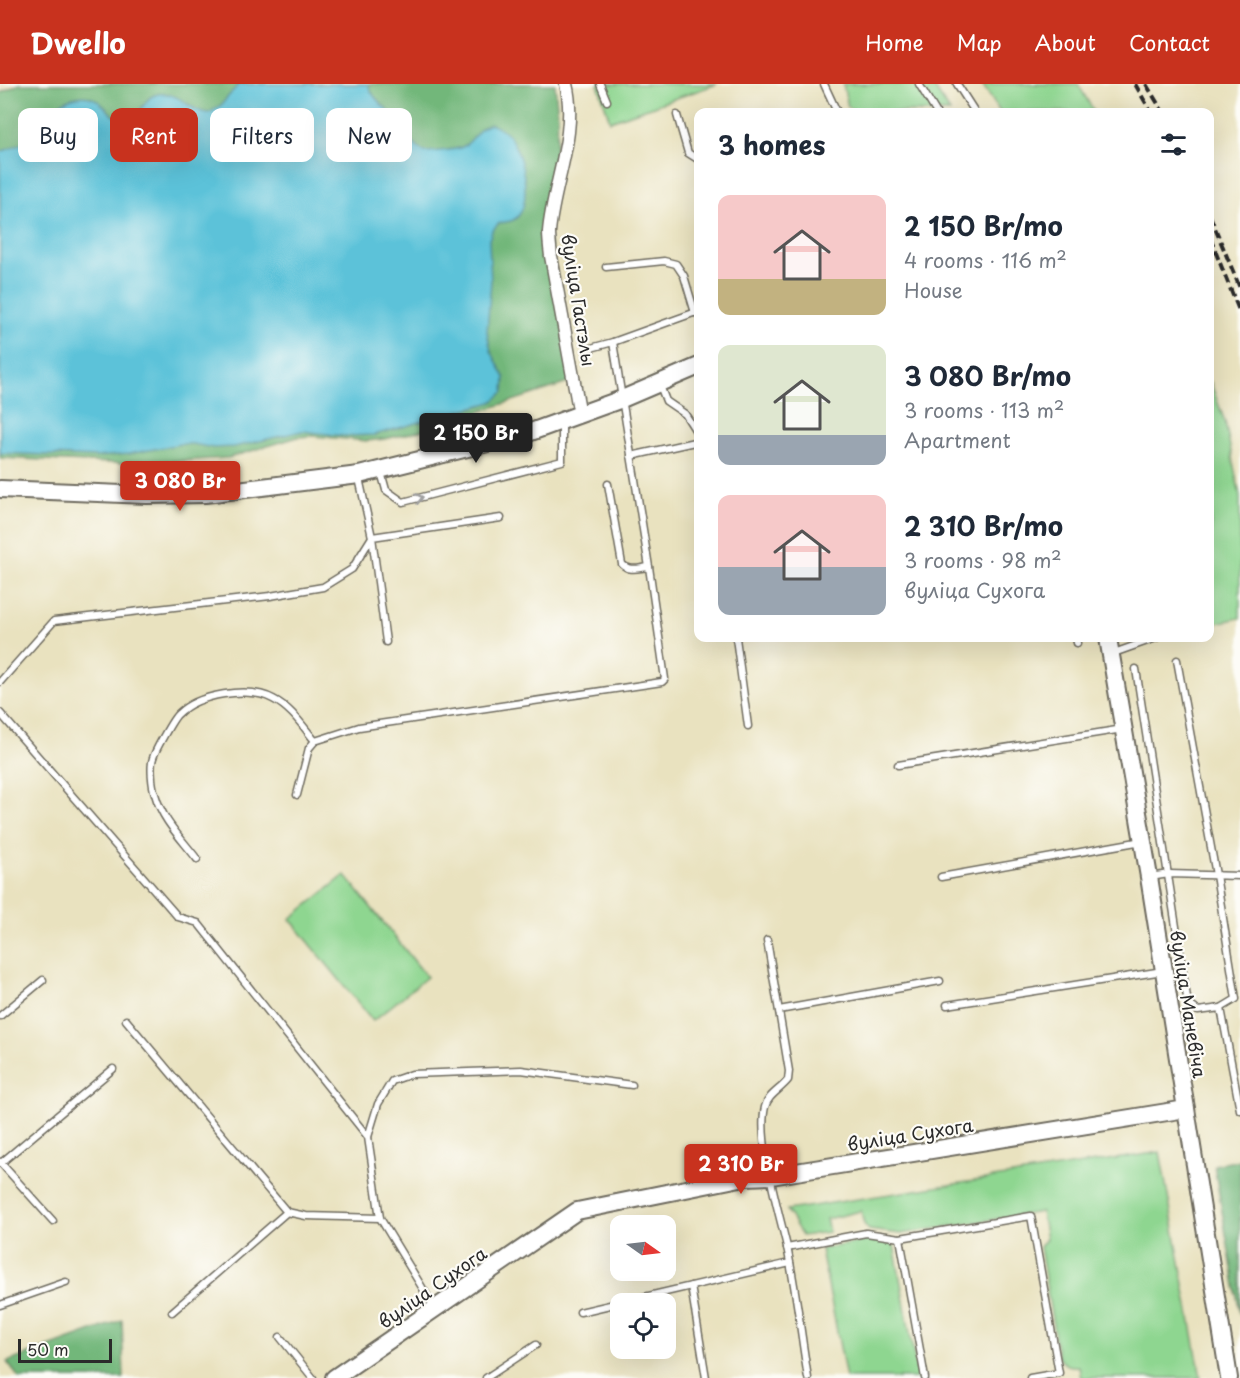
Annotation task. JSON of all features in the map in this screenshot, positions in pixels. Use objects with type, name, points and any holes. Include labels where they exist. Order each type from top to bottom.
[{"type":"street","name":"вуліца Гастэлы","points":[[566,84],[569,112],[567,140],[549,234],[550,256],[580,415]]},
{"type":"street","points":[[0,489],[124,494],[206,494],[358,475],[517,436],[562,422],[694,368]]},
{"type":"street","name":"вуліца Маневіча","points":[[1109,646],[1149,877],[1229,1378]]},
{"type":"street","name":"вуліца Сухога","points":[[334,1378],[577,1211],[745,1177],[771,1176],[1186,1109]]},
{"type":"lane","points":[[600,84],[607,101]]},
{"type":"lane","points":[[824,84],[835,108]]},
{"type":"lane","points":[[920,84],[934,108]]},
{"type":"lane","points":[[957,84],[972,108]]},
{"type":"lane","points":[[677,115],[688,153],[694,157]]},
{"type":"lane","points":[[606,267],[664,261],[676,264],[684,276],[694,304]]},
{"type":"lane","points":[[591,348],[694,313]]},
{"type":"lane","points":[[297,795],[309,748],[315,741],[359,728],[662,682],[665,675],[613,342]]},
{"type":"lane","points":[[659,383],[666,401],[685,414],[694,428]]},
{"type":"lane","points":[[380,469],[386,490],[403,502],[562,461],[562,422]]},
{"type":"lane","points":[[631,456],[694,442]]},
{"type":"lane","points":[[358,475],[369,516],[387,642]]},
{"type":"lane","points":[[608,484],[622,564],[631,569],[649,567]]},
{"type":"lane","points":[[372,537],[501,519]]},
{"type":"lane","points":[[0,682],[54,621],[323,588],[352,569],[372,537]]},
{"type":"lane","points":[[737,642],[748,726]]},
{"type":"lane","points":[[1109,646],[1132,642]]},
{"type":"lane","points":[[1136,669],[1188,1004],[1198,1011],[1221,1008],[1236,999],[1177,660]]},
{"type":"lane","points":[[198,859],[164,816],[154,792],[152,759],[177,714],[202,699],[252,692],[273,698],[291,711],[315,741]]},
{"type":"lane","points":[[0,713],[178,917],[198,923],[368,1137]]},
{"type":"lane","points":[[898,765],[1124,729]]},
{"type":"lane","points":[[942,877],[1143,841]]},
{"type":"lane","points":[[1149,877],[1169,874],[1240,876]]},
{"type":"lane","points":[[767,940],[789,1071],[788,1080],[770,1096],[765,1104],[763,1116],[766,1151],[790,1263],[808,1378]]},
{"type":"lane","points":[[947,1005],[1163,971]]},
{"type":"lane","points":[[0,1016],[43,980]]},
{"type":"lane","points":[[779,1011],[940,981]]},
{"type":"lane","points":[[1221,1008],[1240,1110]]},
{"type":"lane","points":[[126,1020],[287,1212],[306,1216],[380,1218]]},
{"type":"lane","points":[[53,1221],[1,1162],[113,1069]]},
{"type":"lane","points":[[434,1308],[380,1218],[368,1137],[378,1104],[392,1081],[412,1074],[521,1070],[632,1085]]},
{"type":"lane","points":[[172,1312],[287,1212]]},
{"type":"lane","points":[[787,1248],[866,1233],[900,1238],[1032,1216],[1059,1373],[1030,1378]]},
{"type":"lane","points":[[900,1238],[925,1378]]},
{"type":"lane","points":[[580,1312],[790,1263]]},
{"type":"lane","points":[[0,1305],[66,1282]]},
{"type":"lane","points":[[691,1286],[706,1378]]},
{"type":"lane","points":[[280,1337],[313,1378]]},
{"type":"lane","points":[[486,1378],[536,1345]]},
{"type":"green space","points":[[19,84],[555,84],[558,118],[556,145],[545,215],[571,382],[420,431],[385,439],[367,441],[313,436],[298,437],[228,458],[132,464],[0,458],[0,93]]},
{"type":"green space","points":[[598,84],[717,84],[610,121]]},
{"type":"green space","points":[[843,84],[932,84],[947,108],[850,108]]},
{"type":"green space","points":[[982,84],[1078,84],[1092,108],[997,108]]},
{"type":"green space","points":[[1214,392],[1225,422],[1240,496],[1240,618],[1214,623]]},
{"type":"green space","points":[[345,875],[427,977],[373,1021],[290,919]]},
{"type":"green space","points":[[1160,1152],[1201,1378],[1081,1378],[1079,1366],[1069,1365],[1062,1361],[1058,1356],[1040,1247],[1046,1239],[1041,1212],[901,1234],[869,1230],[864,1224],[861,1211],[826,1219],[829,1232],[802,1236],[787,1210]]},
{"type":"green space","points":[[1240,1160],[1240,1315],[1214,1165]]},
{"type":"green space","points":[[872,1240],[894,1245],[918,1378],[846,1378],[821,1249]]},
{"type":"green space","points":[[122,1320],[124,1378],[19,1378],[7,1362]]},
{"type":"water","points":[[239,84],[368,84],[375,97],[385,108],[326,108],[326,162],[412,162],[412,142],[425,152],[451,150],[460,148],[482,128],[490,124],[503,130],[515,146],[520,158],[525,184],[523,207],[519,215],[512,221],[498,224],[489,240],[491,281],[487,332],[491,351],[505,378],[504,392],[492,402],[374,435],[344,436],[302,431],[234,447],[213,448],[180,444],[129,454],[97,457],[0,453],[0,152],[18,145],[18,162],[98,162],[98,108],[56,108],[65,101],[82,96],[96,100],[110,112],[110,162],[198,162],[198,110],[210,112],[210,162],[314,162],[314,108],[216,108]]},
{"type":"water","points":[[159,94],[179,99],[194,108],[142,108],[148,100]]},
{"type":"railway","points":[[1135,84],[1149,108]]},
{"type":"railway","points":[[1146,84],[1161,108]]},
{"type":"railway","points":[[1214,226],[1240,288]]},
{"type":"railway","points":[[1214,248],[1240,313]]}]
